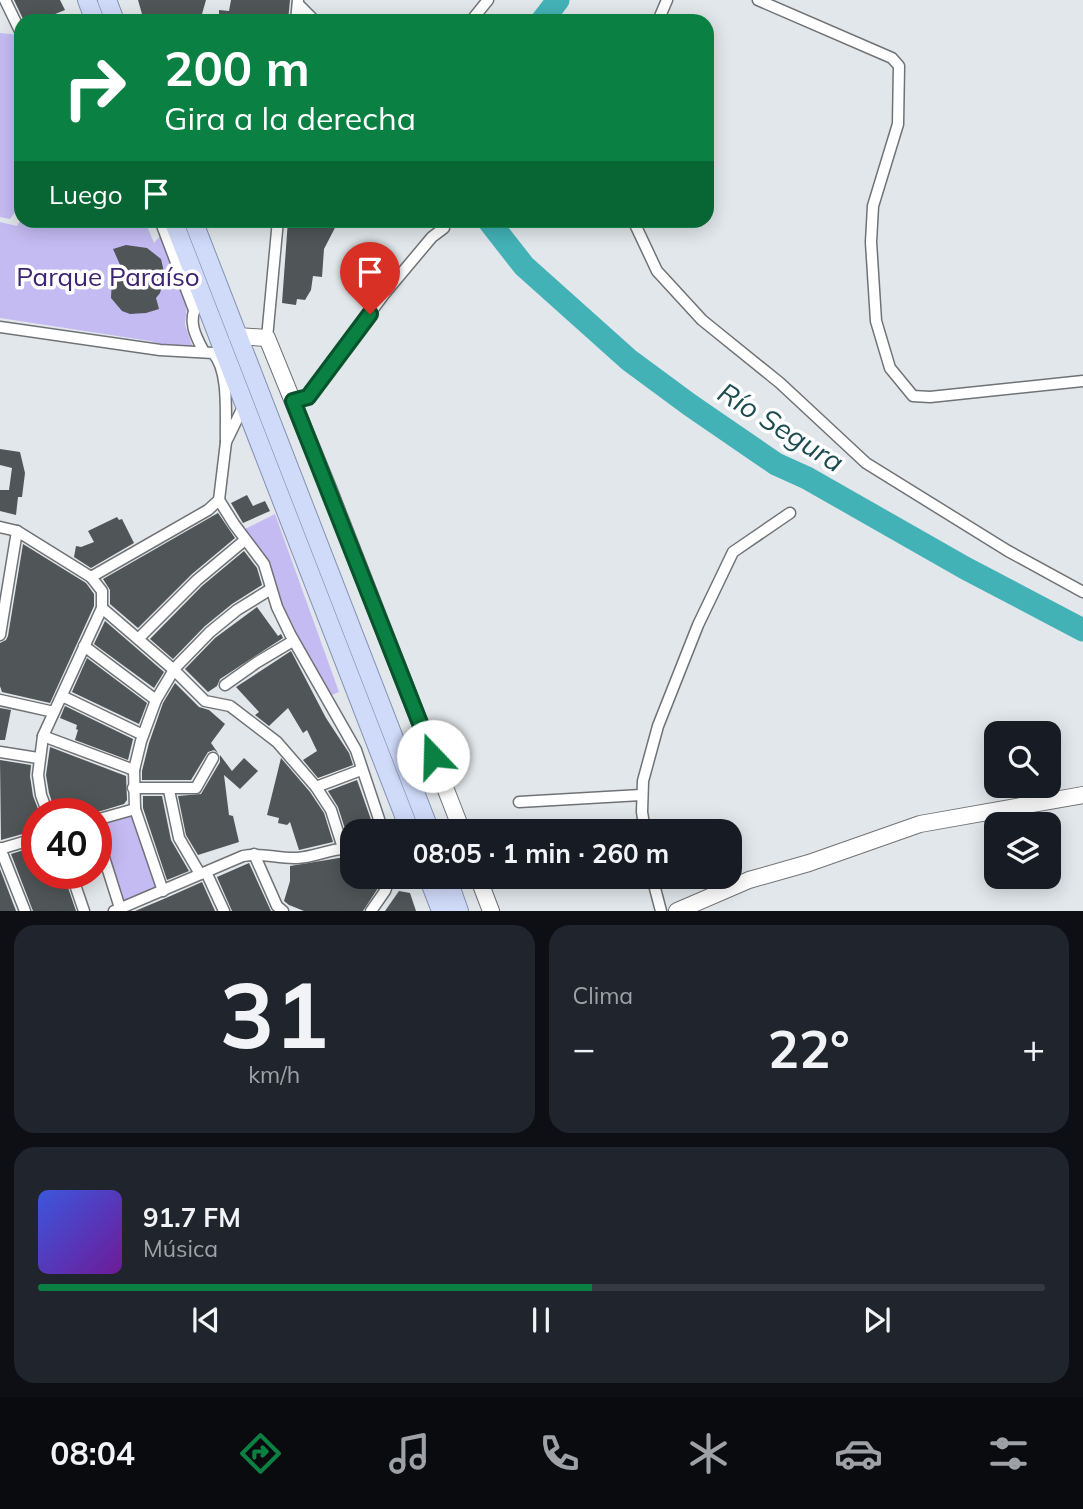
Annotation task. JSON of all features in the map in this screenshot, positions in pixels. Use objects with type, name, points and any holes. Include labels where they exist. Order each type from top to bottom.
[{"type":"main road","points":[[175,228],[214,352],[245,405],[405,819]]},
{"type":"main road","points":[[196,228],[425,819]]},
{"type":"main road","points":[[433,889],[441,911]]},
{"type":"main road","points":[[451,889],[459,911]]},
{"type":"street","points":[[5,0],[14,19]]},
{"type":"street","points":[[477,14],[488,0]]},
{"type":"street","points":[[758,0],[892,58],[899,66],[898,124],[873,206],[871,242],[876,321],[890,368],[904,387],[913,396],[930,397],[1083,381]]},
{"type":"street","points":[[164,228],[198,303]]},
{"type":"street","points":[[277,228],[267,338],[457,819]]},
{"type":"street","points":[[293,401],[308,397],[385,293],[432,237],[444,228]]},
{"type":"street","points":[[637,228],[657,271],[702,320],[780,383],[866,463],[1008,551],[1083,592]]},
{"type":"street","points":[[0,327],[160,350],[214,352],[237,336],[267,338]]},
{"type":"street","points":[[214,352],[220,364],[225,388],[226,442],[219,500],[264,564],[271,589],[293,641],[356,750],[379,819]]},
{"type":"street","points":[[226,442],[245,405]]},
{"type":"street","points":[[91,577],[208,510],[219,500]]},
{"type":"street","points":[[644,819],[641,794],[658,726],[723,570],[737,549],[790,513]]},
{"type":"street","points":[[0,527],[17,530],[91,577],[102,591],[102,608],[43,736],[38,758],[42,798]]},
{"type":"street","points":[[0,635],[17,530]]},
{"type":"street","points":[[139,638],[197,580],[245,540]]},
{"type":"street","points":[[163,891],[135,809],[134,770],[143,735],[156,700],[174,670],[237,610],[271,589]]},
{"type":"street","points":[[102,608],[139,638],[205,701],[230,706],[277,742],[316,787],[331,810],[340,831]]},
{"type":"street","points":[[225,685],[293,641]]},
{"type":"street","points":[[84,646],[156,700]]},
{"type":"street","points":[[62,696],[143,735]]},
{"type":"street","points":[[0,700],[54,712]]},
{"type":"street","points":[[43,736],[134,770]]},
{"type":"street","points":[[0,751],[38,758]]},
{"type":"street","points":[[133,788],[196,788],[213,758]]},
{"type":"street","points":[[316,787],[361,769]]},
{"type":"street","points":[[169,790],[178,838],[203,873],[224,911]]},
{"type":"street","points":[[519,802],[641,794]]},
{"type":"street","points":[[677,911],[749,880],[809,863],[920,824],[1083,795]]},
{"type":"street","points":[[112,815],[135,809]]},
{"type":"street","points":[[21,842],[0,848],[25,911]]},
{"type":"street","points":[[112,889],[117,909],[142,905],[163,891],[230,861],[254,854],[302,858],[340,850]]},
{"type":"street","points":[[254,854],[277,906],[283,911]]},
{"type":"street","points":[[76,889],[84,911]]},
{"type":"street","points":[[371,911],[386,889]]},
{"type":"street","points":[[483,889],[491,911]]},
{"type":"street","points":[[655,889],[661,911]]},
{"type":"green space","points":[[0,33],[14,34],[14,214],[10,219],[0,217]]},
{"type":"green space","name":"Parque Paraíso","points":[[0,222],[14,225],[14,228],[148,228],[154,243],[161,235],[187,303],[185,325],[193,348],[170,347],[150,341],[0,318]]},
{"type":"green space","points":[[275,514],[339,692],[332,695],[292,629],[243,530]]},
{"type":"green space","points":[[135,809],[163,891],[120,908],[112,883],[112,815]]},
{"type":"building","points":[[14,0],[60,0],[65,10],[55,14],[21,14]]},
{"type":"building","points":[[138,0],[206,0],[202,14],[142,14]]},
{"type":"building","points":[[231,0],[290,0],[289,14],[219,14],[219,10],[229,11]]},
{"type":"building","points":[[287,228],[335,228],[324,249],[322,277],[313,276],[311,290],[305,300],[297,299],[296,305],[282,303]]},
{"type":"building","points":[[126,245],[147,248],[161,259],[165,276],[156,298],[159,309],[130,314],[122,311],[111,298],[112,279],[121,267],[113,249]]},
{"type":"building","points":[[0,449],[20,452],[25,473],[16,515],[0,511],[0,490],[9,490],[12,468],[0,465]]},
{"type":"building","points":[[247,495],[253,506],[265,501],[270,511],[243,523],[231,503]]},
{"type":"building","points":[[218,513],[235,538],[192,574],[138,628],[110,604],[110,590],[103,579]]},
{"type":"building","points":[[117,517],[122,519],[134,543],[91,568],[74,557],[76,546],[94,542],[88,531]]},
{"type":"building","points":[[23,544],[86,583],[94,594],[94,606],[50,703],[2,692],[0,686],[0,643],[8,636]]},
{"type":"building","points":[[244,551],[257,568],[262,585],[205,626],[173,659],[150,639],[202,586]]},
{"type":"building","points":[[257,607],[278,636],[281,634],[283,638],[220,679],[217,686],[208,692],[185,669],[215,638]]},
{"type":"building","points":[[105,621],[164,672],[154,688],[94,644]]},
{"type":"building","points":[[291,651],[326,718],[349,753],[353,765],[318,778],[303,760],[317,751],[307,730],[303,733],[288,708],[269,726],[255,715],[259,712],[236,687]]},
{"type":"building","points":[[87,658],[147,703],[139,724],[72,692]]},
{"type":"building","points":[[175,683],[199,707],[209,710],[225,724],[211,743],[218,753],[214,750],[208,752],[191,780],[142,780],[149,743],[163,703]]},
{"type":"building","points":[[65,706],[133,739],[128,760],[75,740],[77,725],[60,718]]},
{"type":"building","points":[[0,708],[11,710],[5,740],[0,740]]},
{"type":"building","points":[[50,747],[126,776],[127,800],[124,804],[112,808],[112,798],[51,798],[46,775]]},
{"type":"building","points":[[220,755],[232,771],[244,758],[258,771],[240,789],[224,775],[229,815],[233,816],[239,842],[198,855],[186,835],[178,796],[201,794],[220,762]]},
{"type":"building","points":[[281,758],[324,813],[333,842],[299,850],[290,822],[287,825],[278,823],[279,818],[267,815]]},
{"type":"building","points":[[0,760],[31,765],[34,798],[21,798],[21,834],[1,840]]},
{"type":"building","points":[[357,780],[371,819],[342,819],[328,791]]},
{"type":"building","points":[[143,796],[162,796],[171,840],[189,871],[167,880],[143,808]]},
{"type":"building","points":[[21,851],[21,880],[11,854]]},
{"type":"building","points":[[340,858],[340,889],[377,889],[363,911],[304,911],[284,901],[290,881],[290,866]]},
{"type":"building","points":[[249,863],[271,911],[232,911],[217,877]]},
{"type":"building","points":[[0,869],[16,911],[0,911]]},
{"type":"building","points":[[202,882],[215,911],[135,911],[166,898]]},
{"type":"building","points":[[25,889],[68,889],[76,911],[33,911]]},
{"type":"building","points":[[399,891],[410,893],[416,911],[385,911]]},
{"type":"waterway","name":"Río Segura","points":[[547,14],[558,0]]},
{"type":"waterway","name":"Río Segura","points":[[494,228],[524,266],[629,360],[776,464],[807,478],[965,568],[1083,630]]},
{"type":"route","points":[[370,314],[308,397],[293,401],[433,756]]}]
